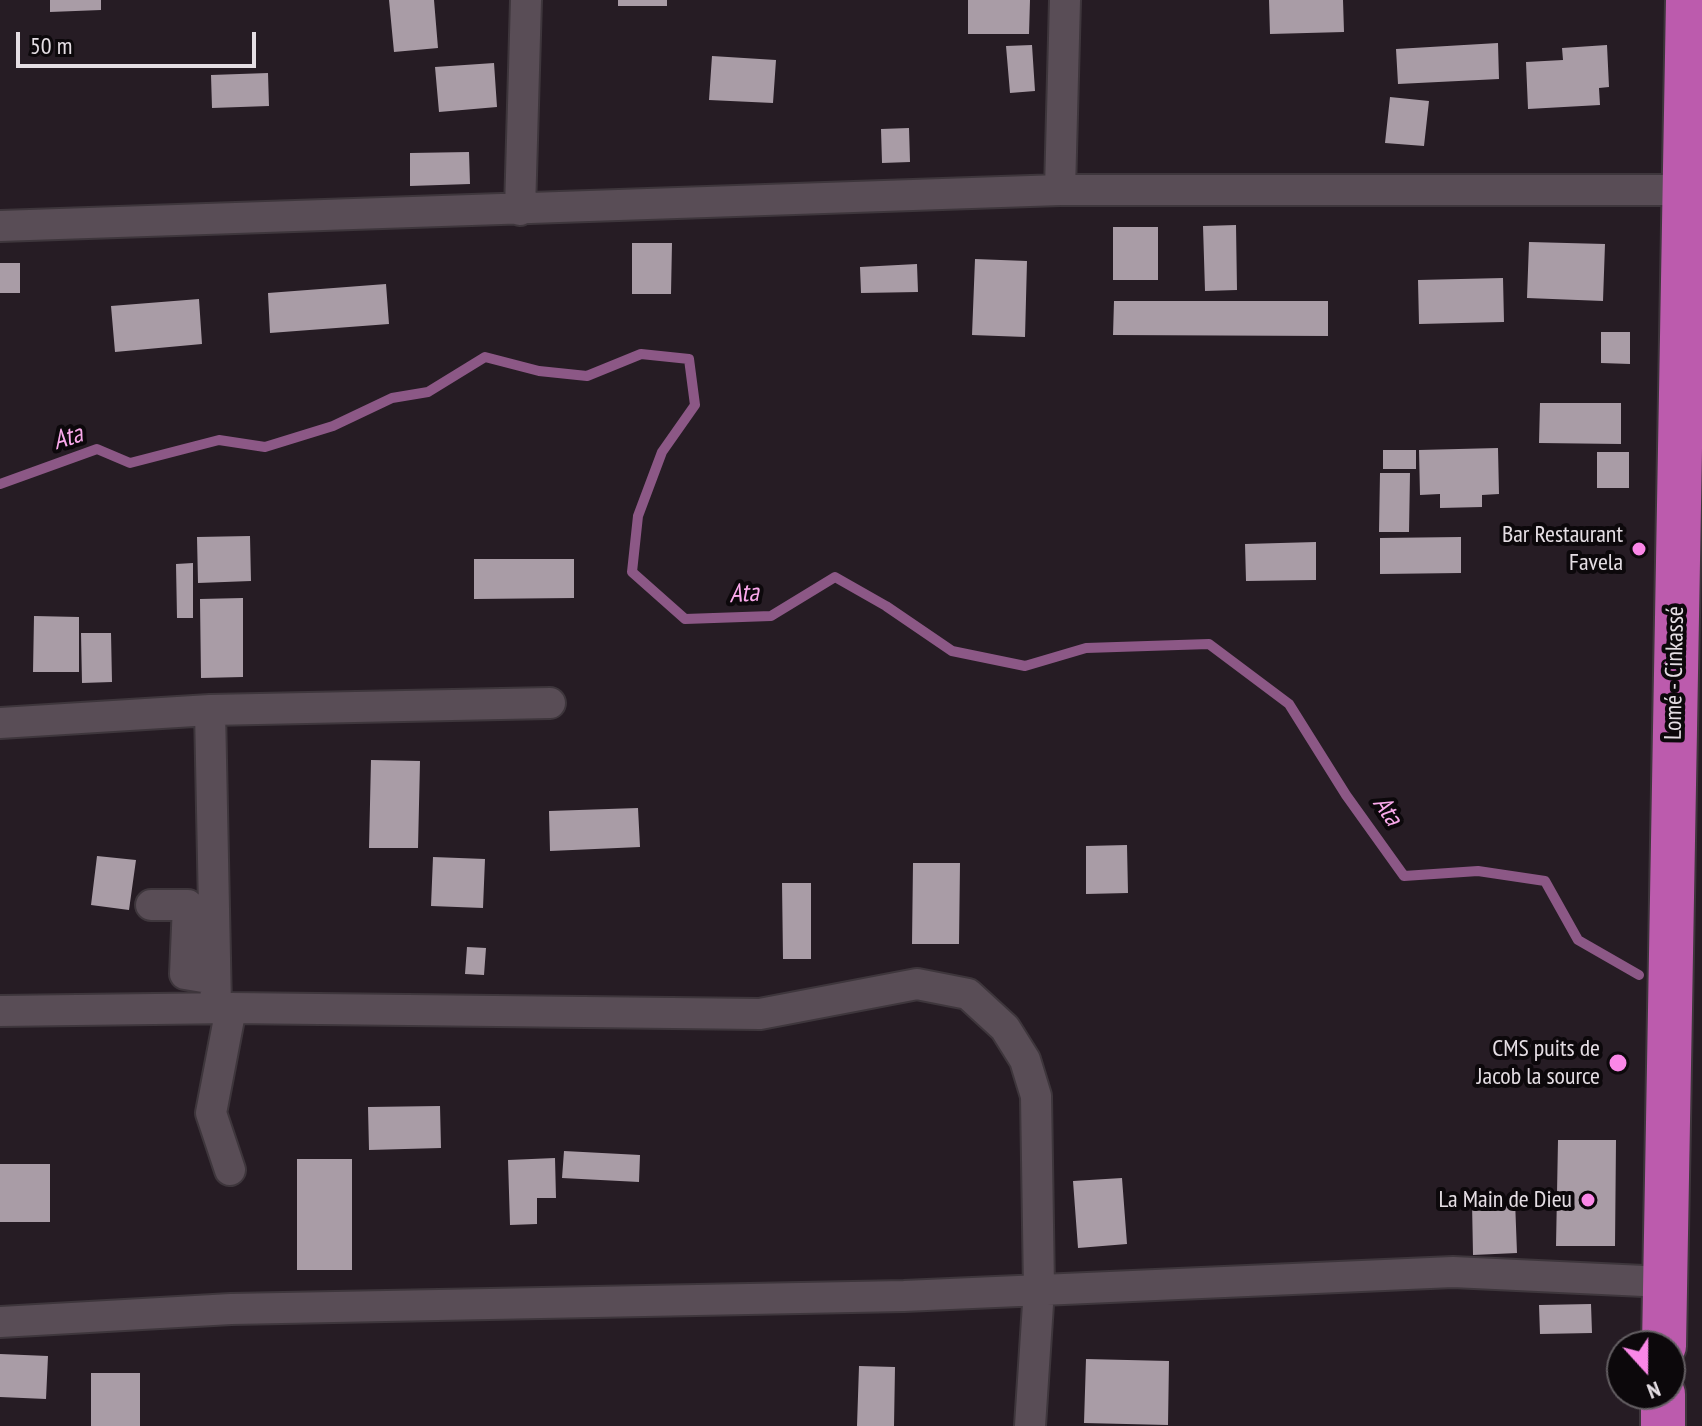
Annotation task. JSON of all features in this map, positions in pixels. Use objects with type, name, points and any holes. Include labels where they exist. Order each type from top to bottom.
[{"type":"highway","name":"Lomé - Cinkassé","points":[[1664,1330],[1691,358],[1682,190],[1688,0]]},
{"type":"street","points":[[520,210],[526,0]]},
{"type":"street","points":[[1060,190],[1065,0]]},
{"type":"street","points":[[0,226],[1060,190],[1682,190]]},
{"type":"street","points":[[0,723],[210,710],[550,703]]},
{"type":"street","points":[[210,710],[221,998],[211,1113],[230,1170]]},
{"type":"street","points":[[151,905],[188,905],[185,974],[221,998]]},
{"type":"street","points":[[0,1011],[221,998],[760,1014],[917,984],[968,994],[1005,1028],[1025,1060],[1036,1096],[1039,1289],[1030,1426]]},
{"type":"street","points":[[0,1322],[231,1309],[904,1296],[1453,1272],[1665,1282]]},
{"type":"building","points":[[50,0],[101,0],[101,10],[50,12]]},
{"type":"building","points":[[389,0],[434,0],[438,48],[394,52]]},
{"type":"building","points":[[618,0],[667,0],[667,6],[618,6]]},
{"type":"building","points":[[968,0],[1030,0],[1029,34],[968,34]]},
{"type":"building","points":[[1269,0],[1343,0],[1344,32],[1270,34]]},
{"type":"building","points":[[1498,43],[1499,79],[1398,84],[1396,49]]},
{"type":"building","points":[[1032,45],[1035,91],[1010,93],[1006,46]]},
{"type":"building","points":[[1607,45],[1609,87],[1599,88],[1600,105],[1528,109],[1526,62],[1563,60],[1562,48]]},
{"type":"building","points":[[712,56],[776,60],[773,103],[709,100]]},
{"type":"building","points":[[494,63],[497,107],[439,112],[435,67]]},
{"type":"building","points":[[268,73],[269,106],[212,108],[211,75]]},
{"type":"building","points":[[1390,97],[1429,101],[1424,146],[1385,143]]},
{"type":"building","points":[[909,128],[910,162],[882,163],[881,129]]},
{"type":"building","points":[[469,152],[470,184],[410,186],[410,153]]},
{"type":"building","points":[[1236,225],[1237,290],[1205,291],[1203,226]]},
{"type":"building","points":[[1113,227],[1158,227],[1158,280],[1113,280]]},
{"type":"building","points":[[1529,242],[1605,244],[1603,301],[1527,298]]},
{"type":"building","points":[[632,243],[672,243],[671,294],[632,294]]},
{"type":"building","points":[[975,259],[1027,261],[1025,337],[972,335]]},
{"type":"building","points":[[0,263],[20,263],[20,293],[0,293]]},
{"type":"building","points":[[917,264],[918,292],[861,293],[860,267]]},
{"type":"building","points":[[1503,278],[1504,322],[1419,324],[1418,280]]},
{"type":"building","points":[[386,284],[389,324],[270,333],[268,293]]},
{"type":"building","points":[[199,299],[202,344],[115,352],[111,306]]},
{"type":"building","points":[[1114,301],[1328,301],[1328,336],[1113,335]]},
{"type":"building","points":[[1601,332],[1630,332],[1630,364],[1601,363]]},
{"type":"building","points":[[1540,403],[1621,403],[1621,444],[1539,443]]},
{"type":"building","points":[[1498,448],[1499,494],[1482,495],[1482,507],[1440,508],[1440,494],[1420,495],[1419,450]]},
{"type":"building","points":[[1383,450],[1416,450],[1416,469],[1383,469]]},
{"type":"building","points":[[1597,452],[1629,452],[1629,488],[1597,488]]},
{"type":"building","points":[[1380,473],[1410,473],[1409,532],[1379,532]]},
{"type":"building","points":[[250,536],[251,581],[198,583],[197,537]]},
{"type":"building","points":[[1461,537],[1461,573],[1380,574],[1380,538]]},
{"type":"building","points":[[1316,542],[1316,580],[1246,581],[1245,544]]},
{"type":"building","points":[[474,559],[574,559],[574,598],[474,599]]},
{"type":"building","points":[[193,563],[193,618],[177,618],[176,564]]},
{"type":"building","points":[[243,598],[243,677],[201,678],[200,599]]},
{"type":"building","points":[[34,616],[79,617],[79,672],[33,672]]},
{"type":"building","points":[[81,633],[111,633],[112,682],[82,683]]},
{"type":"building","points":[[371,760],[420,761],[418,848],[369,848]]},
{"type":"building","points":[[638,808],[640,847],[550,851],[549,811]]},
{"type":"building","points":[[1127,845],[1128,893],[1086,894],[1086,846]]},
{"type":"building","points":[[97,856],[136,860],[129,910],[91,905]]},
{"type":"building","points":[[433,857],[485,859],[483,908],[431,906]]},
{"type":"building","points":[[913,863],[960,863],[959,944],[912,944]]},
{"type":"building","points":[[782,883],[811,883],[811,959],[783,959]]},
{"type":"building","points":[[467,947],[486,948],[484,975],[465,974]]},
{"type":"building","points":[[440,1106],[441,1148],[369,1150],[368,1107]]},
{"type":"building","points":[[1558,1140],[1616,1140],[1615,1246],[1556,1246]]},
{"type":"building","points":[[564,1151],[640,1155],[639,1182],[562,1178]]},
{"type":"building","points":[[555,1158],[556,1198],[537,1198],[537,1224],[510,1225],[508,1160]]},
{"type":"building","points":[[297,1159],[352,1159],[352,1270],[297,1270]]},
{"type":"building","points":[[0,1164],[50,1164],[50,1222],[0,1222]]},
{"type":"building","points":[[1122,1178],[1127,1244],[1078,1248],[1073,1181]]},
{"type":"building","points":[[1515,1200],[1517,1253],[1473,1255],[1472,1202]]},
{"type":"building","points":[[1591,1304],[1592,1333],[1540,1334],[1539,1305]]},
{"type":"building","points":[[0,1354],[48,1356],[46,1399],[0,1397]]},
{"type":"building","points":[[1086,1359],[1169,1361],[1168,1425],[1084,1423]]},
{"type":"building","points":[[859,1366],[895,1367],[894,1426],[857,1426]]},
{"type":"building","points":[[91,1373],[140,1373],[140,1426],[91,1426]]},
{"type":"waterway","name":"Ata","points":[[0,484],[97,449],[130,463],[219,440],[265,447],[333,426],[392,398],[428,392],[485,357],[539,371],[587,376],[641,354],[689,359],[695,405],[662,452],[638,516],[632,572],[685,619],[771,616],[835,577],[886,606],[952,651],[1025,666],[1086,648],[1209,644],[1289,704],[1346,795],[1404,876],[1478,871],[1545,881],[1578,940],[1639,975]]},
{"type":"place","name":"Bar Restaurant Favela","points":[[1639,549]]},
{"type":"place","name":"CMS puits de Jacob la source","points":[[1618,1063]]},
{"type":"place","name":"La Main de Dieu","points":[[1588,1200]]}]
